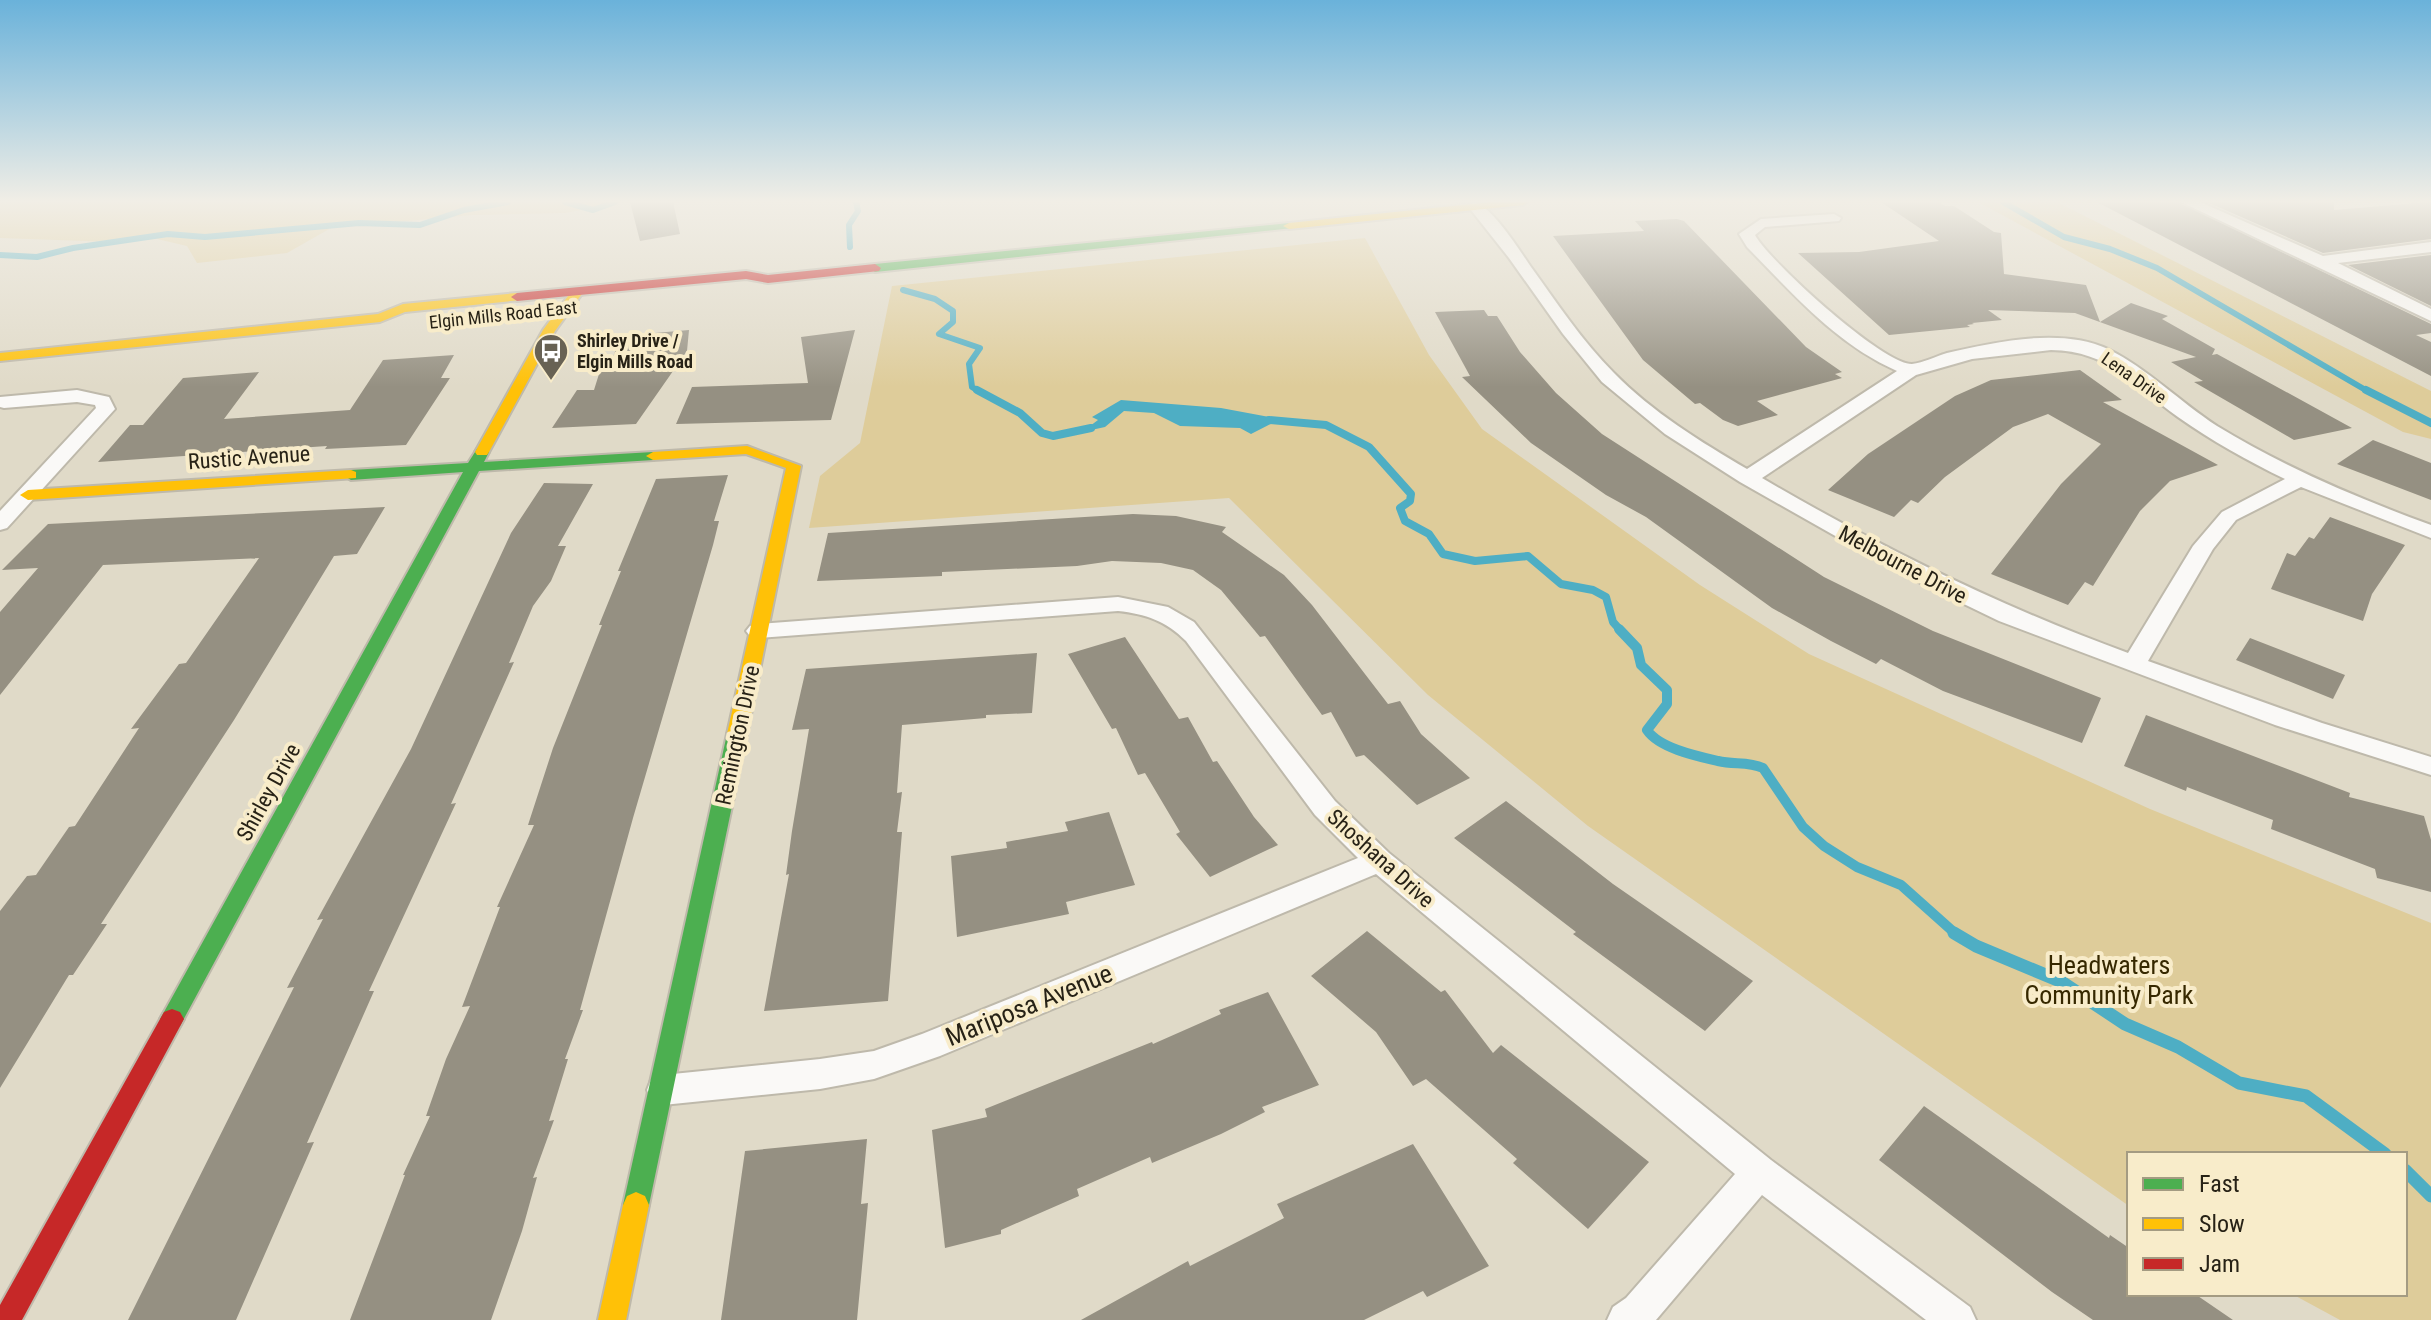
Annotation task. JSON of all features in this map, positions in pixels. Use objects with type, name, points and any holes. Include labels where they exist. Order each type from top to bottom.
[{"type":"street","name":"Elgin Mills Road East","points":[[380,318],[407,325],[743,289],[768,279],[919,264]]},
{"type":"street","name":"Melbourne Drive","points":[[1522,264],[1601,371],[1657,419],[1747,478],[1902,567],[1982,605],[2134,664],[2368,749],[2431,766]]},
{"type":"street","points":[[1773,264],[1845,334],[1881,360],[1910,370]]},
{"type":"street","points":[[2326,264],[2431,316]]},
{"type":"street","name":"Elgin Mills Road East","points":[[0,357],[380,318],[403,308],[746,275],[768,279]]},
{"type":"street","name":"Shirley Drive","points":[[7,1320],[549,330],[578,291]]},
{"type":"street","name":"Lena Drive","points":[[1747,478],[1910,370],[1946,359],[2043,345],[2088,348],[2112,360],[2193,419],[2298,480],[2431,532]]},
{"type":"street","points":[[0,524],[106,409],[102,401],[77,396],[4,402]]},
{"type":"street","name":"Remington Drive","points":[[474,466],[747,450],[794,466],[612,1320]]},
{"type":"street","name":"Rustic Avenue","points":[[28,495],[474,466]]},
{"type":"street","points":[[2134,664],[2204,546],[2229,516],[2298,480]]},
{"type":"street","name":"Shoshana Drive","points":[[758,631],[1118,604],[1164,611],[1181,621],[1194,636],[1325,808],[1379,861],[1759,1172],[1957,1320]]},
{"type":"street","name":"Mariposa Avenue","points":[[663,1090],[820,1074],[874,1065],[929,1046],[1379,861]]},
{"type":"street","points":[[1626,1320],[1639,1311],[1759,1172]]},
{"type":"green space","name":"Headwaters Community Park","points":[[1113,264],[1379,264],[1429,355],[1482,429],[1700,585],[1809,654],[2150,809],[2431,923],[2431,1320],[2340,1320],[2296,1296],[2407,1296],[2407,1152],[2127,1152],[2127,1205],[1588,826],[1428,695],[1229,498],[809,528],[820,476],[860,443],[892,286]]},
{"type":"green space","points":[[2092,264],[2179,264],[2431,391],[2431,439],[2403,432]]},
{"type":"water","points":[[1121,400],[1221,408],[1280,419],[1251,434],[1240,428],[1180,426],[1154,413],[1124,411],[1105,427],[1082,432],[1098,420],[1092,417]]},
{"type":"building","points":[[1573,264],[1725,264],[1806,347],[1842,372],[1835,374],[1842,378],[1757,401],[1778,415],[1738,426],[1723,420],[1700,403],[1695,404],[1643,360]]},
{"type":"building","points":[[1810,264],[2003,264],[2004,274],[2086,285],[2100,322],[2131,303],[2168,316],[2162,319],[2215,349],[2212,355],[2217,354],[2352,428],[2294,440],[2194,382],[2203,381],[2171,362],[2196,357],[2075,313],[1988,310],[2002,320],[1967,325],[1970,327],[1889,335]]},
{"type":"building","points":[[2215,264],[2306,264],[2431,324],[2431,333],[2416,335],[2431,342],[2431,376]]},
{"type":"building","points":[[2431,264],[2431,306],[2348,265]]},
{"type":"building","points":[[1484,310],[1488,316],[1497,316],[1520,352],[1556,393],[1602,434],[1824,577],[1933,631],[2101,698],[2082,743],[1943,691],[1881,659],[1876,664],[1831,641],[1772,608],[1646,517],[1606,495],[1531,443],[1462,377],[1470,376],[1435,312]]},
{"type":"building","points":[[689,330],[687,351],[636,424],[552,428],[577,390],[594,390],[604,358],[613,357],[621,336]]},
{"type":"building","points":[[855,330],[831,420],[676,424],[692,387],[808,383],[801,337]]},
{"type":"building","points":[[454,355],[441,378],[450,378],[406,445],[325,449],[327,446],[98,462],[130,425],[143,425],[183,378],[259,372],[224,419],[350,410],[383,360]]},
{"type":"building","points":[[2080,370],[2122,400],[2103,402],[2218,465],[2170,481],[2140,511],[2093,586],[2085,582],[2068,605],[1991,574],[2061,484],[2101,444],[2048,414],[2013,427],[1945,477],[1918,503],[1911,500],[1894,517],[1828,490],[1868,454],[1955,396],[1991,380]]},
{"type":"building","points":[[2373,440],[2431,463],[2431,500],[2337,464]]},
{"type":"building","points":[[728,475],[714,521],[719,521],[713,545],[633,818],[580,1010],[583,1010],[565,1059],[568,1059],[549,1121],[554,1120],[533,1178],[537,1177],[522,1231],[491,1320],[350,1320],[403,1175],[430,1116],[426,1116],[446,1059],[470,1006],[462,1007],[500,907],[497,907],[534,825],[528,825],[553,748],[602,625],[599,625],[621,571],[618,571],[656,479]]},
{"type":"building","points":[[544,483],[593,484],[558,546],[566,546],[551,581],[533,606],[509,663],[514,662],[451,804],[456,803],[369,991],[374,991],[307,1143],[314,1142],[236,1320],[128,1320],[294,987],[287,988],[323,919],[317,920],[411,749],[511,533]]},
{"type":"building","points":[[385,507],[357,554],[334,556],[234,720],[101,924],[107,924],[73,975],[69,975],[0,1088],[0,911],[27,876],[36,875],[69,827],[75,826],[139,728],[131,729],[179,664],[186,663],[259,558],[103,565],[0,695],[0,612],[38,568],[2,570],[48,524]]},
{"type":"building","points":[[1133,514],[1176,516],[1226,527],[1222,532],[1284,575],[1312,605],[1388,704],[1400,701],[1421,734],[1470,778],[1417,805],[1364,755],[1356,757],[1331,712],[1322,715],[1265,636],[1260,637],[1221,590],[1193,570],[1161,563],[1112,561],[1077,566],[942,572],[942,576],[817,581],[828,533]]},
{"type":"building","points":[[2330,517],[2405,545],[2372,594],[2363,621],[2271,589],[2287,553],[2295,556],[2309,537],[2314,539]]},
{"type":"building","points":[[1125,637],[1179,719],[1188,717],[1213,762],[1217,761],[1254,817],[1278,845],[1210,877],[1176,834],[1180,832],[1145,773],[1138,775],[1116,728],[1112,729],[1068,654]]},
{"type":"building","points":[[2250,638],[2345,675],[2333,699],[2236,660]]},
{"type":"building","points":[[1037,653],[1032,713],[902,725],[897,793],[902,792],[897,832],[902,832],[888,1001],[764,1011],[789,874],[786,875],[809,729],[792,730],[806,669]]},
{"type":"building","points":[[2146,715],[2350,793],[2349,797],[2424,816],[2431,840],[2431,892],[2377,878],[2375,869],[2271,829],[2273,820],[2124,766]]},
{"type":"building","points":[[1506,801],[1613,884],[1753,981],[1705,1031],[1573,934],[1576,932],[1454,838]]},
{"type":"building","points":[[1109,812],[1135,885],[1066,902],[1069,914],[957,937],[951,856],[1007,848],[1006,842],[1068,831],[1065,822]]},
{"type":"building","points":[[1367,931],[1441,992],[1445,990],[1493,1053],[1501,1045],[1649,1162],[1588,1229],[1513,1163],[1517,1159],[1426,1079],[1413,1086],[1376,1032],[1311,976]]},
{"type":"building","points":[[1268,992],[1319,1085],[1262,1107],[1265,1112],[1221,1134],[1152,1163],[1150,1157],[1077,1189],[1079,1196],[1001,1230],[1001,1234],[945,1248],[932,1130],[987,1117],[985,1109],[1153,1044],[1221,1014],[1219,1010]]},
{"type":"building","points":[[1924,1106],[2109,1238],[2110,1235],[2127,1247],[2127,1296],[2198,1296],[2233,1320],[2093,1320],[1879,1160]]},
{"type":"building","points":[[867,1139],[861,1204],[868,1203],[857,1320],[721,1320],[745,1151]]},
{"type":"building","points":[[1413,1144],[1489,1266],[1427,1297],[1423,1291],[1364,1320],[1081,1320],[1188,1261],[1190,1266],[1284,1218],[1277,1204]]},
{"type":"waterway","points":[[2146,264],[2369,392]]},
{"type":"waterway","points":[[903,290],[935,299],[953,311],[953,322],[939,334],[980,348],[969,364],[972,387],[980,392]]},
{"type":"waterway","points":[[977,390],[1020,413],[1042,433],[1053,436],[1091,428]]},
{"type":"waterway","points":[[2366,390],[2431,423]]},
{"type":"waterway","points":[[1269,420],[1326,425],[1369,447],[1411,494],[1410,501],[1400,508],[1405,521],[1429,534],[1443,554],[1475,561],[1528,556],[1561,584],[1593,590],[1606,597],[1613,622],[1621,631]]},
{"type":"waterway","points":[[1619,629],[1637,648],[1641,665],[1667,690],[1667,704],[1647,730],[1653,736],[1689,754],[1763,768],[1803,827],[1824,846],[1857,867],[1901,885],[1956,934]]},
{"type":"waterway","points":[[1956,934],[1976,946],[2060,981],[2125,1024],[2178,1047],[2239,1083],[2306,1096],[2382,1152]]},
{"type":"waterway","points":[[2407,1172],[2431,1196]]},
{"type":"traffic: fast","points":[[875,268],[918,264]]},
{"type":"traffic: fast","points":[[172,1019],[482,452]]},
{"type":"traffic: fast","points":[[351,475],[653,456]]},
{"type":"traffic: fast","points":[[636,1205],[737,734]]},
{"type":"traffic: slow","points":[[482,452],[549,330],[578,291]]},
{"type":"traffic: slow","points":[[0,357],[380,318],[403,308],[517,297]]},
{"type":"traffic: slow","points":[[653,456],[747,450],[794,466],[737,734]]},
{"type":"traffic: slow","points":[[28,495],[351,475]]},
{"type":"traffic: slow","points":[[612,1320],[636,1205]]},
{"type":"traffic: jam","points":[[517,297],[746,275],[768,279],[875,268]]},
{"type":"traffic: jam","points":[[7,1320],[172,1019]]},
{"type":"place","name":"Shirley Drive / Elgin Mills Road","points":[[551,382]]}]
